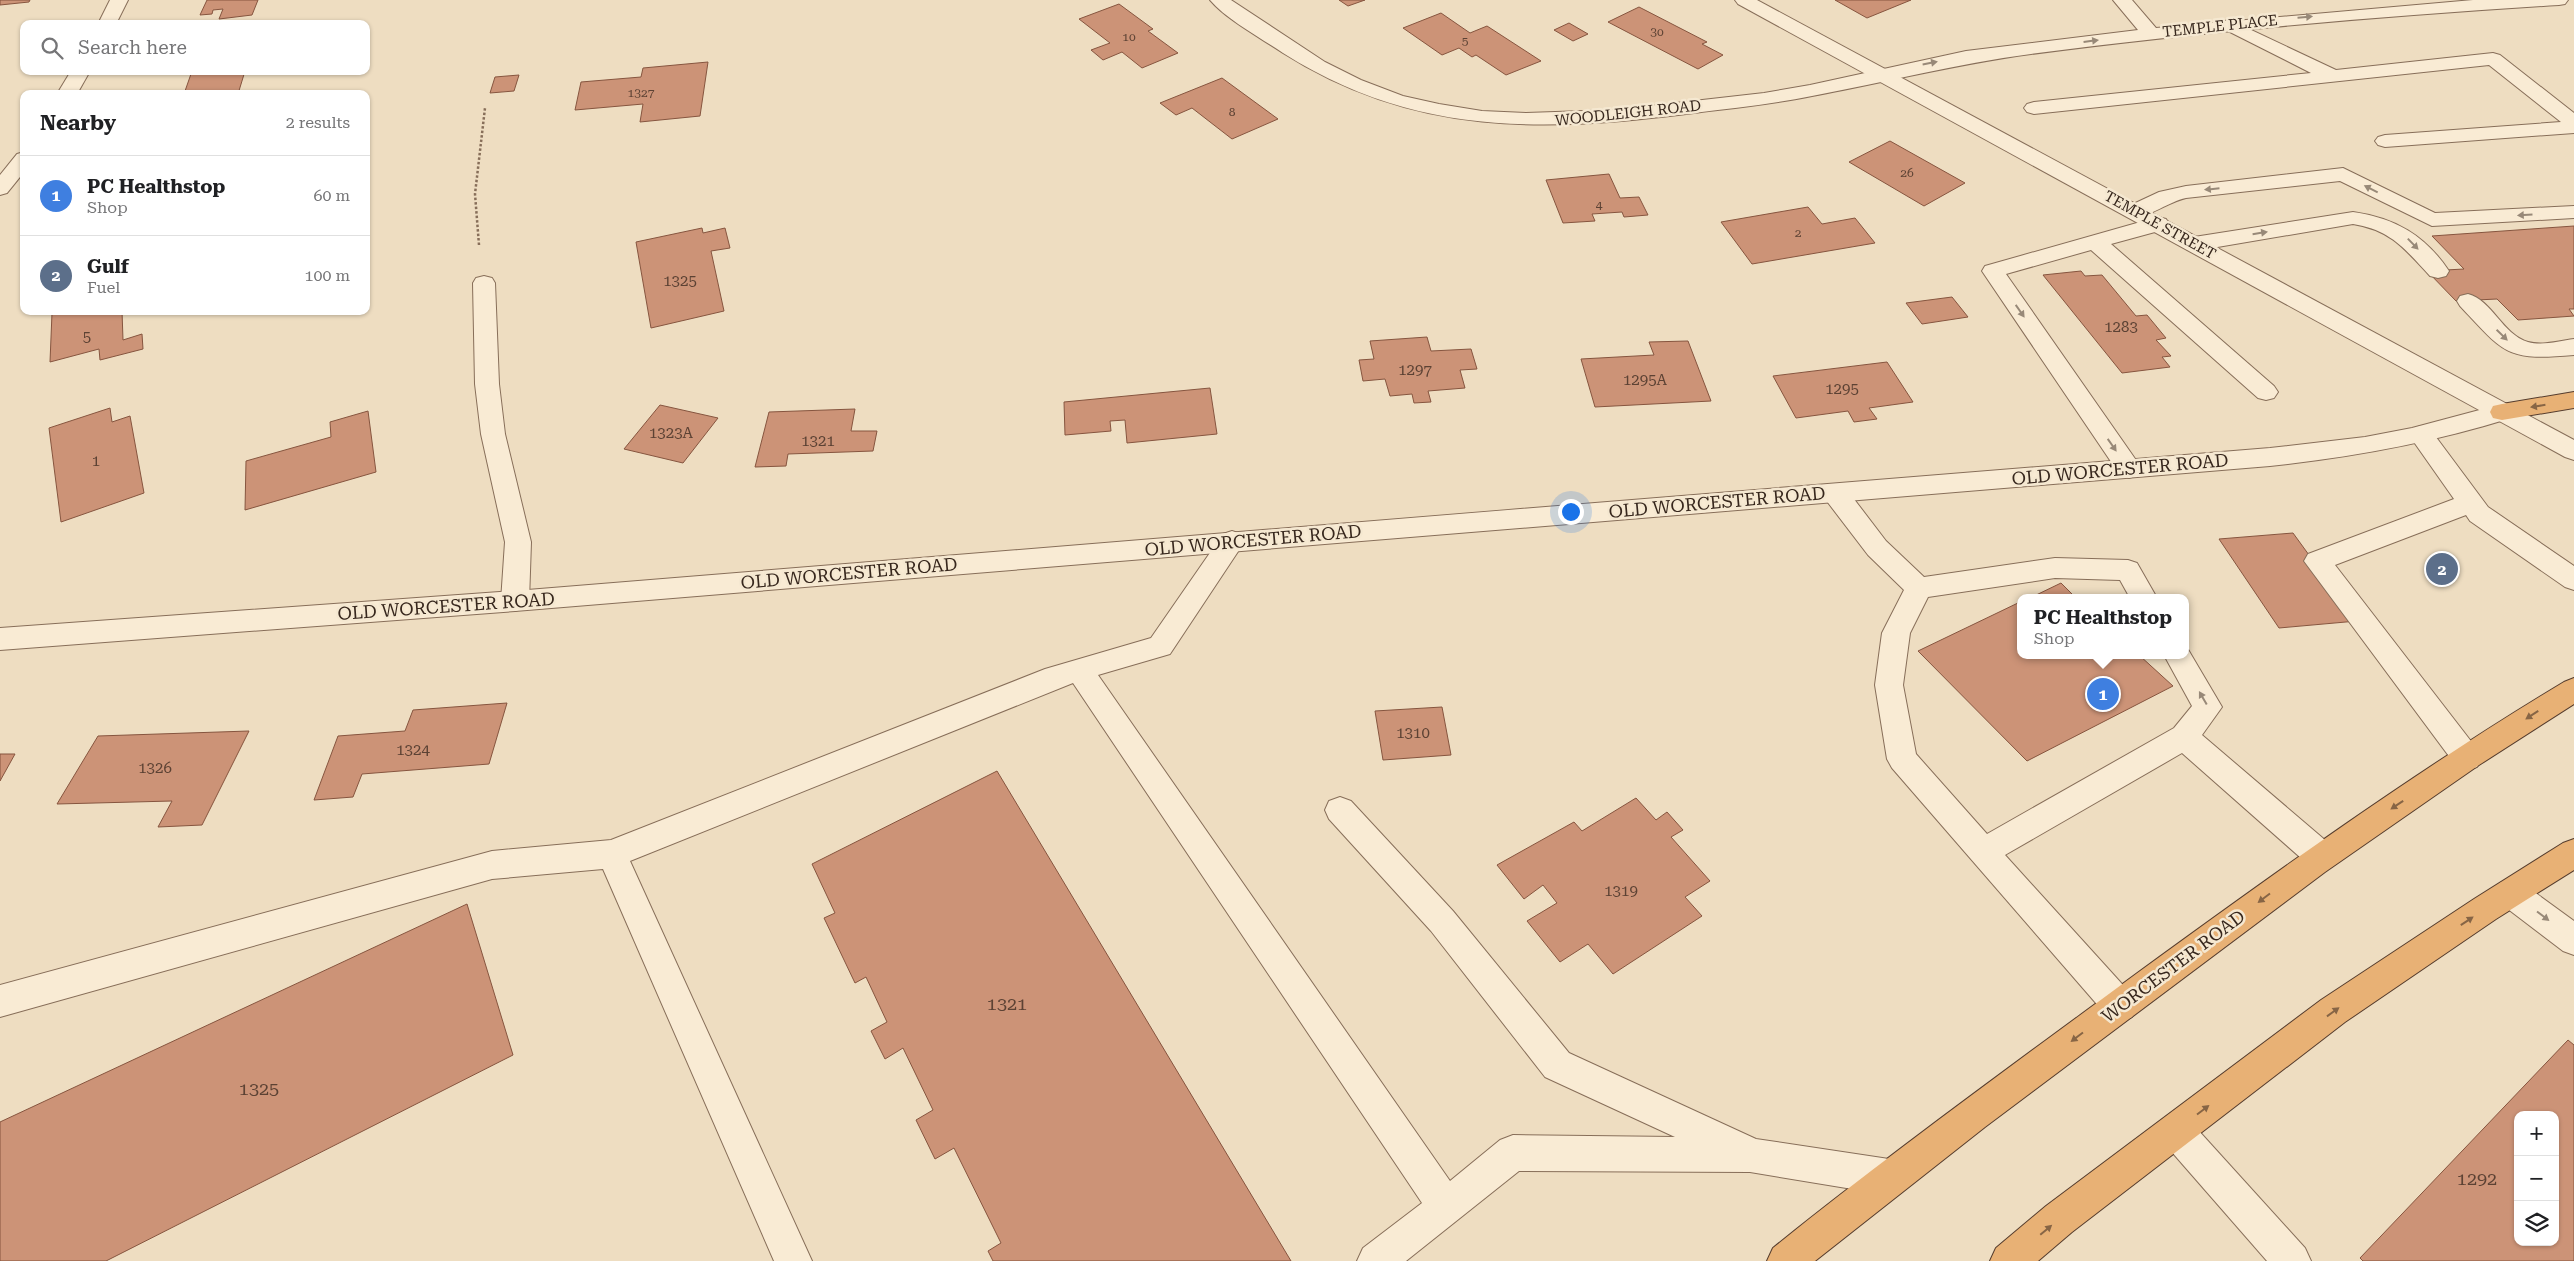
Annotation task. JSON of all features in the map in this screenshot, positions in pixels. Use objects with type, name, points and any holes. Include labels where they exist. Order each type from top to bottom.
[{"type":"highway","points":[[2502,412],[2574,400]]},
{"type":"highway","name":"WORCESTER ROAD","points":[[1786,1261],[1889,1177],[2321,856],[2467,758],[2574,690]]},
{"type":"highway","points":[[2009,1261],[2059,1219],[2333,1011],[2511,892],[2574,853]]},
{"type":"street","points":[[109,20],[119,0]]},
{"type":"street","name":"WOODLEIGH ROAD","points":[[1219,0],[1285,46],[1355,84],[1390,98],[1475,116],[1526,121],[1620,117],[1793,94],[1883,74]]},
{"type":"street","name":"TEMPLE STREET","points":[[1744,0],[2136,211],[2574,451]]},
{"type":"street","points":[[2122,0],[2152,34]]},
{"type":"street","name":"TEMPLE PLACE","points":[[1883,74],[1953,59],[2230,25],[2314,16],[2559,0]]},
{"type":"street","points":[[2230,25],[2334,76]]},
{"type":"street","points":[[2034,108],[2493,60],[2574,125]]},
{"type":"street","points":[[69,90],[78,75]]},
{"type":"street","points":[[2385,141],[2574,125]]},
{"type":"street","points":[[0,189],[20,163]]},
{"type":"street","points":[[2136,211],[2166,196],[2186,192],[2343,174],[2432,220],[2574,212]]},
{"type":"street","points":[[2194,244],[2354,218],[2376,220],[2398,230],[2438,270]]},
{"type":"street","points":[[2129,469],[1993,270],[2158,224]]},
{"type":"street","points":[[2095,242],[2266,392]]},
{"type":"street","points":[[484,283],[493,434],[518,542],[515,601]]},
{"type":"street","points":[[2468,301],[2507,340],[2519,348],[2531,350],[2574,347]]},
{"type":"street","name":"OLD WORCESTER ROAD","points":[[0,639],[515,601],[2129,469],[2377,444],[2421,436],[2464,425],[2502,412]]},
{"type":"street","points":[[2421,436],[2479,514],[2574,580]]},
{"type":"street","points":[[1835,493],[1877,548],[1918,588]]},
{"type":"street","points":[[2467,758],[2317,561],[2470,503]]},
{"type":"street","points":[[0,1001],[492,865],[612,854],[1054,677],[1160,646],[1232,541]]},
{"type":"street","points":[[1918,588],[2055,568],[2128,570],[2142,594]]},
{"type":"street","points":[[1918,588],[1896,633],[1889,685],[1902,759],[2120,1006]]},
{"type":"street","points":[[1983,852],[2184,737],[2208,707],[2180,659]]},
{"type":"street","points":[[1080,670],[1446,1207]]},
{"type":"street","points":[[2184,737],[2321,856]]},
{"type":"street","points":[[1340,810],[1442,921],[1557,1065],[1754,1156]]},
{"type":"street","points":[[612,854],[793,1261]]},
{"type":"street","points":[[2511,892],[2574,940]]},
{"type":"street","points":[[2176,1131],[2292,1261]]},
{"type":"street","points":[[1376,1261],[1513,1153],[1754,1156],[1889,1177]]},
{"type":"path","points":[[484,283],[474,223],[474,186],[485,108]]},
{"type":"building","points":[[0,0],[30,0],[29,2],[0,5]]},
{"type":"building","points":[[207,0],[258,0],[252,15],[219,19],[223,9],[213,10],[212,14],[200,15]]},
{"type":"building","points":[[1339,0],[1365,0],[1348,6]]},
{"type":"building","points":[[1835,0],[1911,0],[1867,18]]},
{"type":"building","points":[[1119,4],[1153,29],[1148,31],[1178,53],[1142,68],[1122,52],[1103,60],[1091,50],[1110,43],[1079,19]]},
{"type":"building","points":[[1639,7],[1707,42],[1702,44],[1723,55],[1698,69],[1608,22]]},
{"type":"building","points":[[1441,13],[1470,33],[1487,26],[1541,61],[1506,75],[1476,55],[1472,57],[1459,48],[1442,55],[1403,28]]},
{"type":"building","points":[[1569,23],[1588,34],[1573,41],[1554,30]]},
{"type":"building","points":[[708,62],[700,116],[640,122],[643,104],[575,110],[581,82],[641,77],[643,68]]},
{"type":"building","points":[[191,75],[244,75],[239,90],[185,90]]},
{"type":"building","points":[[519,75],[514,91],[490,93],[495,77]]},
{"type":"building","points":[[1222,78],[1278,119],[1232,139],[1192,108],[1176,115],[1160,103]]},
{"type":"building","points":[[1890,141],[1965,183],[1924,206],[1849,162]]},
{"type":"building","points":[[1609,174],[1620,198],[1639,197],[1648,215],[1624,217],[1622,212],[1592,214],[1595,221],[1563,223],[1546,180]]},
{"type":"building","points":[[1808,207],[1822,224],[1855,218],[1875,243],[1752,264],[1721,222]]},
{"type":"building","points":[[2574,226],[2574,309],[2569,309],[2574,316],[2518,320],[2497,299],[2456,301],[2427,271],[2464,269],[2432,236]]},
{"type":"building","points":[[702,228],[703,233],[725,228],[730,248],[711,251],[724,311],[651,328],[636,242]]},
{"type":"building","points":[[2081,271],[2085,276],[2102,275],[2136,316],[2147,315],[2166,338],[2156,340],[2171,356],[2162,357],[2170,367],[2122,373],[2043,275]]},
{"type":"building","points":[[1952,297],[1968,317],[1922,324],[1906,303]]},
{"type":"building","points":[[52,315],[122,315],[123,340],[142,334],[143,349],[100,360],[99,349],[50,362]]},
{"type":"building","points":[[1427,337],[1431,351],[1471,349],[1477,369],[1460,370],[1465,388],[1428,391],[1431,402],[1414,403],[1412,394],[1390,396],[1385,379],[1363,381],[1359,360],[1374,359],[1370,341]]},
{"type":"building","points":[[1688,341],[1711,401],[1595,407],[1581,359],[1654,355],[1649,342]]},
{"type":"building","points":[[1887,362],[1913,402],[1869,408],[1877,419],[1854,422],[1848,411],[1796,418],[1773,376]]},
{"type":"building","points":[[1210,388],[1217,434],[1127,443],[1125,420],[1110,421],[1111,431],[1065,435],[1064,402]]},
{"type":"building","points":[[660,405],[718,418],[683,463],[624,449]]},
{"type":"building","points":[[110,408],[112,422],[130,416],[144,493],[61,522],[49,428]]},
{"type":"building","points":[[855,409],[851,431],[877,431],[873,451],[788,454],[786,466],[755,467],[769,412]]},
{"type":"building","points":[[368,411],[376,472],[245,510],[246,461],[331,437],[330,422]]},
{"type":"building","points":[[2293,533],[2357,621],[2279,628],[2219,539]]},
{"type":"building","points":[[2061,583],[2072,594],[2038,594]]},
{"type":"building","points":[[2017,603],[2017,659],[2143,659],[2173,686],[2027,761],[1918,651]]},
{"type":"building","points":[[507,703],[489,764],[362,774],[353,797],[314,800],[338,736],[405,731],[413,710]]},
{"type":"building","points":[[1442,707],[1451,755],[1383,760],[1375,711]]},
{"type":"building","points":[[249,731],[202,825],[158,827],[172,801],[57,804],[98,736]]},
{"type":"building","points":[[0,754],[15,754],[0,781]]},
{"type":"building","points":[[997,771],[1291,1261],[993,1261],[988,1251],[1001,1243],[954,1148],[935,1159],[916,1120],[933,1110],[903,1048],[885,1059],[871,1031],[887,1022],[866,977],[855,983],[824,918],[835,913],[812,864]]},
{"type":"building","points":[[1636,798],[1656,820],[1667,812],[1683,830],[1671,837],[1710,881],[1685,897],[1702,916],[1613,974],[1588,944],[1560,962],[1527,921],[1557,903],[1543,885],[1524,899],[1497,865],[1574,822],[1582,831]]},
{"type":"building","points":[[467,904],[513,1055],[106,1261],[0,1261],[0,1122]]},
{"type":"building","points":[[2568,1040],[2574,1045],[2574,1261],[2363,1261],[2360,1258]]},
{"type":"place","name":"Gulf","points":[[2442,569]]},
{"type":"place","name":"PC Healthstop","points":[[2103,694]]}]
